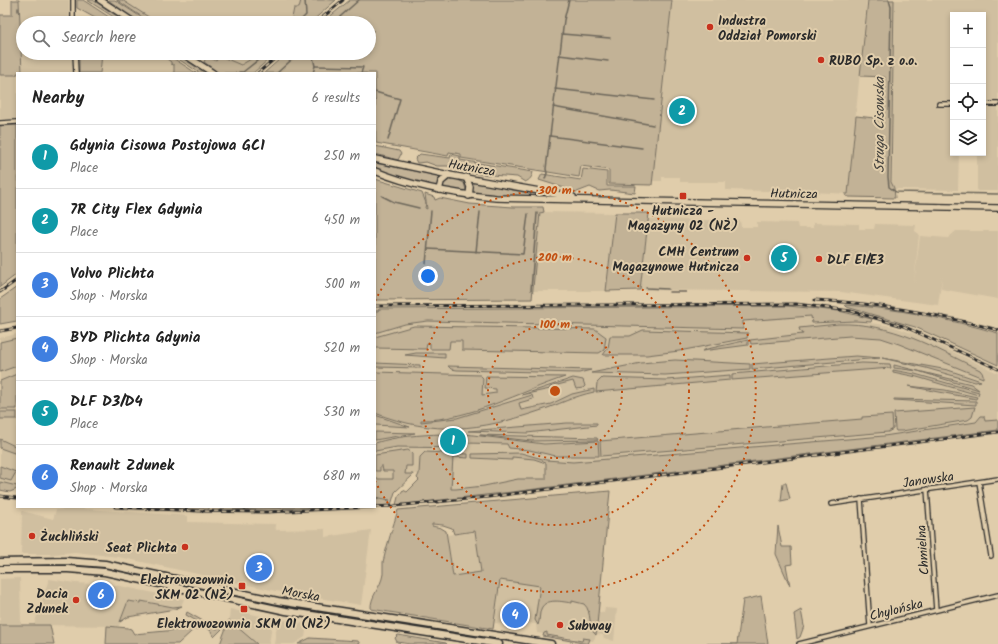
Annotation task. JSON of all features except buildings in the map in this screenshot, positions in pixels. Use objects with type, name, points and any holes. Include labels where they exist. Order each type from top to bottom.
[{"type":"main road","points":[[100,0],[124,16]]},
{"type":"main road","points":[[193,60],[211,72]]},
{"type":"main road","name":"Hutnicza","points":[[376,159],[449,175],[589,200]]},
{"type":"main road","name":"Hutnicza","points":[[376,171],[412,184],[469,196],[534,199],[998,208]]},
{"type":"main road","points":[[439,190],[441,182],[449,175]]},
{"type":"main road","points":[[466,177],[470,187],[469,196]]},
{"type":"main road","points":[[534,190],[534,199]]},
{"type":"main road","name":"Morska","points":[[0,562],[66,561],[99,563],[278,601],[551,644]]},
{"type":"main road","name":"Morska","points":[[0,569],[68,569],[105,572],[286,611],[499,644]]},
{"type":"street","points":[[73,0],[73,16]]},
{"type":"street","points":[[75,60],[76,72]]},
{"type":"street","points":[[939,104],[950,104]]},
{"type":"street","points":[[986,104],[998,104]]},
{"type":"street","points":[[0,123],[16,122]]},
{"type":"street","name":"Janowska","points":[[831,504],[998,479]]},
{"type":"street","points":[[979,482],[991,556]]},
{"type":"street","name":"Chmielna","points":[[927,489],[936,610]]},
{"type":"street","points":[[861,499],[870,626]]},
{"type":"street","name":"Chylońska","points":[[799,644],[998,595]]},
{"type":"shaded area","points":[[12,0],[19,0],[20,16],[16,16],[16,60],[21,60],[22,72],[16,72],[16,75],[0,75],[0,15],[12,15]]},
{"type":"shaded area","points":[[19,0],[69,0],[70,16],[20,16]]},
{"type":"shaded area","points":[[77,0],[83,0],[107,16],[91,16],[77,8]]},
{"type":"shaded area","points":[[87,0],[93,0],[117,16],[112,16]]},
{"type":"shaded area","points":[[108,0],[115,0],[139,16],[131,16]]},
{"type":"shaded area","points":[[117,0],[122,0],[147,16],[141,16]]},
{"type":"shaded area","points":[[122,0],[301,0],[299,8],[294,8],[292,16],[147,16]]},
{"type":"shaded area","points":[[301,0],[336,0],[318,16],[292,16],[294,8],[299,8]]},
{"type":"shaded area","points":[[350,0],[672,0],[652,185],[609,184],[609,170],[581,166],[579,177],[461,158],[461,154],[449,152],[448,156],[376,143],[376,72],[265,72],[279,60],[376,60],[376,16],[331,16]]},
{"type":"shaded area","points":[[672,0],[867,0],[848,194],[726,190],[726,182],[680,182],[680,177],[662,177],[662,181],[652,181]]},
{"type":"shaded area","points":[[868,0],[894,0],[891,182],[894,188],[895,198],[849,197],[845,194],[848,194],[856,116],[884,119],[885,77],[860,76]]},
{"type":"shaded area","points":[[894,0],[998,0],[998,191],[977,191],[977,156],[986,156],[986,12],[950,12],[950,156],[959,156],[958,190],[896,189],[892,186]]},
{"type":"shaded area","points":[[21,60],[168,60],[174,65],[174,72],[22,72]]},
{"type":"shaded area","points":[[79,60],[101,60],[100,72],[79,72]]},
{"type":"shaded area","points":[[168,60],[176,60],[194,72],[174,72],[174,65],[171,64]]},
{"type":"shaded area","points":[[180,60],[186,60],[204,72],[198,72]]},
{"type":"shaded area","points":[[205,60],[229,60],[241,65],[249,60],[268,60],[254,72],[218,72],[204,62]]},
{"type":"shaded area","points":[[229,60],[249,60],[241,65]]},
{"type":"shaded area","points":[[0,75],[16,75],[16,119],[0,119]]},
{"type":"shaded area","points":[[16,125],[16,275],[0,287],[0,126]]},
{"type":"shaded area","points":[[376,146],[399,151],[401,154],[398,160],[376,154]]},
{"type":"shaded area","points":[[420,154],[450,158],[451,154],[460,156],[460,160],[533,172],[530,178],[525,182],[517,177],[478,174],[447,166],[437,166],[426,162],[417,163],[415,159]]},
{"type":"shaded area","points":[[376,163],[444,177],[437,187],[412,182],[376,169]]},
{"type":"shaded area","points":[[583,169],[607,172],[607,186],[636,186],[635,193],[610,190],[599,191],[590,187],[577,192],[539,180],[542,174],[581,180]]},
{"type":"shaded area","points":[[454,178],[464,183],[467,193],[443,189],[444,183]]},
{"type":"shaded area","points":[[376,179],[422,193],[426,203],[425,208],[427,209],[425,194],[434,197],[435,200],[440,198],[470,204],[513,207],[543,207],[544,212],[540,213],[532,299],[376,300]]},
{"type":"shaded area","points":[[470,180],[530,191],[531,194],[530,196],[503,196],[472,193]]},
{"type":"shaded area","points":[[540,212],[615,213],[606,291],[532,291]]},
{"type":"shaded area","points":[[615,213],[649,213],[640,290],[606,291]]},
{"type":"shaded area","points":[[648,219],[740,221],[741,227],[757,227],[757,222],[797,223],[798,228],[813,228],[813,223],[859,224],[859,229],[874,229],[875,224],[916,225],[915,231],[919,234],[914,283],[920,236],[948,238],[956,231],[998,231],[998,299],[941,289],[942,277],[938,305],[841,292],[640,290]]},
{"type":"shaded area","points":[[16,288],[16,321],[0,324],[0,299]]},
{"type":"shaded area","points":[[845,305],[864,306],[922,315],[998,333],[998,365],[915,327],[847,307]]},
{"type":"shaded area","points":[[788,306],[839,311],[872,319],[871,322],[855,321],[812,323],[811,316],[743,321],[743,329],[428,321],[405,324],[376,333],[376,311],[379,309]]},
{"type":"shaded area","points":[[521,308],[521,323],[743,329],[743,321],[812,316],[813,323],[855,321],[892,326],[917,335],[998,373],[998,427],[430,498],[432,475],[411,474],[389,490],[390,501],[376,502],[376,309]]},
{"type":"shaded area","points":[[838,324],[857,324],[876,327],[912,338],[980,370],[983,374],[983,378],[881,338],[850,336],[751,344],[750,340],[803,334],[799,328]]},
{"type":"shaded area","points":[[414,326],[595,329],[606,337],[604,350],[599,353],[462,350],[462,341],[450,341],[449,349],[430,349],[430,343],[427,343],[426,349],[376,348],[376,337]]},
{"type":"shaded area","points":[[643,330],[748,333],[747,338],[679,351],[647,355],[603,355],[608,348],[610,336],[630,336]]},
{"type":"shaded area","points":[[16,334],[16,493],[0,490],[0,338]]},
{"type":"shaded area","points":[[16,338],[16,366],[0,372],[0,342]]},
{"type":"shaded area","points":[[748,340],[748,345],[702,351],[707,349]]},
{"type":"shaded area","points":[[416,353],[445,353],[445,358],[405,355]]},
{"type":"shaded area","points":[[856,356],[880,358],[752,369],[752,364]]},
{"type":"shaded area","points":[[882,358],[948,370],[981,381],[975,382],[926,368]]},
{"type":"shaded area","points":[[675,360],[750,364],[750,369],[665,375],[591,373],[641,363]]},
{"type":"shaded area","points":[[376,363],[420,365],[420,368],[376,367]]},
{"type":"shaded area","points":[[862,363],[890,364],[891,368],[732,380],[732,374]]},
{"type":"shaded area","points":[[894,365],[971,384],[979,390],[918,371],[894,368]]},
{"type":"shaded area","points":[[448,366],[591,370],[579,373],[457,370],[451,369]]},
{"type":"shaded area","points":[[893,370],[915,374],[979,392],[978,395],[917,377],[893,372]]},
{"type":"shaded area","points":[[376,372],[480,375],[483,378],[482,395],[496,393],[496,389],[485,388],[486,376],[565,377],[475,411],[439,419],[421,420],[421,422],[457,418],[532,395],[533,399],[519,403],[521,410],[551,404],[572,394],[594,389],[594,392],[539,411],[497,423],[457,428],[437,428],[397,420],[376,413]]},
{"type":"shaded area","points":[[16,374],[16,409],[0,409],[0,381]]},
{"type":"shaded area","points":[[730,375],[730,380],[596,392],[597,383],[602,378],[666,380]]},
{"type":"shaded area","points":[[573,378],[583,380],[585,386],[583,388],[576,389],[573,381],[550,387],[550,389],[522,395]]},
{"type":"shaded area","points":[[908,386],[945,390],[977,397],[976,399]]},
{"type":"shaded area","points":[[894,400],[976,401],[976,405]]},
{"type":"shaded area","points":[[975,407],[972,417],[968,420],[902,431],[896,431],[895,429],[894,413]]},
{"type":"shaded area","points":[[0,412],[16,412],[16,419],[0,419]]},
{"type":"shaded area","points":[[376,415],[410,427],[376,425]]},
{"type":"shaded area","points":[[892,415],[893,429],[888,432],[601,456],[600,441],[862,419],[862,417]]},
{"type":"shaded area","points":[[981,416],[984,416],[985,421],[998,420],[998,430],[512,492],[396,505],[398,497],[403,490],[407,492],[419,480],[417,478],[419,474],[420,457],[425,452],[468,454],[468,458],[453,457],[451,489],[456,489],[484,486],[518,479],[546,479],[546,463],[534,459],[512,457],[512,460],[472,458],[472,454],[521,453],[546,460],[573,462],[884,436],[976,422]]},
{"type":"shaded area","points":[[567,423],[597,423],[597,425],[527,433],[468,431]]},
{"type":"shaded area","points":[[376,432],[415,433],[376,440]]},
{"type":"shaded area","points":[[465,434],[544,444],[598,441],[599,456],[556,456],[529,450],[509,448],[507,444],[467,443],[466,448],[397,447],[376,451],[376,443],[408,436]]},
{"type":"shaded area","points":[[480,435],[597,438],[598,440],[531,441]]},
{"type":"shaded area","points":[[0,439],[16,447],[16,454],[0,448]]},
{"type":"shaded area","points":[[408,450],[412,453],[412,466],[406,466],[405,474],[413,474],[395,492],[391,505],[376,506],[376,498],[390,500],[376,497],[376,479],[393,479],[393,471],[383,471],[382,466],[380,466],[380,471],[376,471],[376,455]]},
{"type":"shaded area","points":[[0,466],[16,472],[11,481],[0,478]]},
{"type":"shaded area","points":[[0,482],[16,486],[16,489],[10,492],[0,490]]},
{"type":"shaded area","points":[[783,483],[786,483],[790,499],[781,501]]},
{"type":"shaded area","points":[[610,491],[596,635],[593,632],[587,607],[584,604],[572,601],[572,603],[555,601],[547,603],[543,605],[541,609],[538,625],[535,620],[540,586],[500,580],[493,629],[371,609],[372,600],[382,579],[383,562],[398,510]],"holes":[[[432,524],[452,528],[454,534],[475,531],[481,572],[453,576],[446,531],[432,526]]]},
{"type":"shaded area","points":[[72,508],[188,516],[188,522],[275,524],[276,530],[325,529],[325,537],[371,530],[361,605],[276,591],[119,557],[75,552],[21,554],[22,511],[53,519],[56,510]]},
{"type":"shaded area","points":[[167,508],[209,508],[208,510]]},
{"type":"shaded area","points":[[220,508],[304,508],[221,510]]},
{"type":"shaded area","points":[[778,526],[782,547],[791,547],[792,564],[786,565],[790,586],[776,554]]},
{"type":"shaded area","points":[[475,531],[481,572],[453,576],[447,535]]},
{"type":"shaded area","points":[[20,578],[21,625],[0,625],[0,579]]},
{"type":"shaded area","points":[[49,579],[75,583],[115,585],[184,599],[181,606],[173,607],[141,601],[141,603],[128,601],[119,626],[34,625]]},
{"type":"shaded area","points":[[500,579],[600,596],[599,612],[604,613],[605,608],[617,609],[614,641],[604,638],[603,635],[597,634],[593,641],[537,633],[536,624],[527,623],[521,626],[495,623]]},
{"type":"shaded area","points":[[761,596],[768,644],[737,644],[743,600]]},
{"type":"shaded area","points":[[128,601],[141,603],[141,601],[173,607],[182,606],[175,609],[128,617],[120,622]]},
{"type":"shaded area","points":[[230,609],[273,619],[269,644],[257,644],[229,620]]},
{"type":"shaded area","points":[[801,610],[804,626],[800,637],[797,639],[794,614]]},
{"type":"shaded area","points":[[187,612],[217,629],[223,625],[222,629],[214,637],[211,631],[186,615]]},
{"type":"shaded area","points":[[278,619],[307,624],[305,637],[294,644],[274,644]]},
{"type":"shaded area","points":[[229,620],[257,644],[220,644]]},
{"type":"shaded area","points":[[202,624],[198,629],[193,630],[178,644],[106,644],[107,626],[128,628],[131,629],[134,634],[198,628]]},
{"type":"shaded area","points":[[0,625],[50,625],[54,644],[0,644]]},
{"type":"shaded area","points":[[547,632],[547,635],[582,641],[583,638],[590,639],[588,644],[543,636],[544,633]]},
{"type":"shaded area","points":[[398,635],[447,644],[411,644],[397,642],[395,638]]},
{"type":"shaded area","points":[[310,638],[358,641],[360,644],[298,644]]},
{"type":"waterway","points":[[305,0],[305,16]]},
{"type":"waterway","points":[[341,16],[359,0]]},
{"type":"waterway","points":[[545,179],[547,173],[546,169],[564,20],[569,0]]},
{"type":"waterway","name":"Struga Cisowska","points":[[889,0],[891,7],[889,187],[896,192],[998,194]]},
{"type":"waterway","points":[[562,34],[610,38]]},
{"type":"waterway","points":[[559,55],[608,61]]},
{"type":"waterway","points":[[243,72],[258,60]]},
{"type":"waterway","points":[[278,72],[291,60]]},
{"type":"waterway","points":[[313,72],[315,66],[314,60]]},
{"type":"waterway","points":[[315,66],[363,67],[361,72]]},
{"type":"waterway","points":[[555,89],[654,100]]},
{"type":"waterway","points":[[376,92],[400,99],[388,140]]},
{"type":"waterway","points":[[553,107],[653,125]]},
{"type":"waterway","points":[[550,136],[642,148]]},
{"type":"waterway","points":[[382,196],[394,202],[419,208]]},
{"type":"waterway","points":[[426,264],[431,211]]},
{"type":"waterway","points":[[476,252],[480,212]]},
{"type":"waterway","points":[[531,290],[537,213]]},
{"type":"waterway","points":[[428,249],[523,254],[528,214]]},
{"type":"waterway","points":[[646,288],[668,289]]},
{"type":"waterway","points":[[669,292],[686,292]]},
{"type":"railway","points":[[324,16],[343,0]]},
{"type":"railway","points":[[259,72],[273,60]]},
{"type":"railway","points":[[0,292],[16,281]]},
{"type":"railway","points":[[815,300],[838,301],[907,310],[998,330]]},
{"type":"railway","points":[[376,306],[796,304],[851,311],[903,326],[998,369]]},
{"type":"railway","points":[[0,331],[16,328]]},
{"type":"railway","points":[[376,507],[488,497],[998,432]]},
{"type":"railway","points":[[0,496],[16,498]]},
{"type":"railway","points":[[136,508],[267,512],[352,508]]},
{"type":"place","name":"Industra Oddział Pomorski","points":[[710,27]]},
{"type":"place","name":"RUBO Sp. z o.o.","points":[[821,60]]},
{"type":"place","name":"7R City Flex Gdynia","points":[[682,111]]},
{"type":"place","name":"Hutnicza - Magazyny 02 (NŻ)","points":[[683,196]]},
{"type":"place","name":"CMH Centrum Magazynowe Hutnicza","points":[[747,258]]},
{"type":"place","name":"DLF D3/D4","points":[[784,258]]},
{"type":"place","name":"DLF E1/E3","points":[[819,259]]},
{"type":"place","name":"Gdynia Cisowa Postojowa GC1","points":[[453,441]]},
{"type":"place","name":"Żuchliński","points":[[32,536]]},
{"type":"place","name":"Seat Plichta","points":[[185,547]]},
{"type":"place","name":"Volvo Plichta","points":[[259,568]]},
{"type":"place","name":"Elektrowozownia SKM 02 (NŻ)","points":[[242,586]]},
{"type":"place","name":"Renault Zdunek","points":[[101,595]]},
{"type":"place","name":"Dacia Zdunek","points":[[76,600]]},
{"type":"place","name":"Elektrowozownia SKM 01 (NŻ)","points":[[244,609]]},
{"type":"place","name":"BYD Plichta Gdynia","points":[[515,615]]},
{"type":"place","name":"Subway","points":[[560,625]]}]
